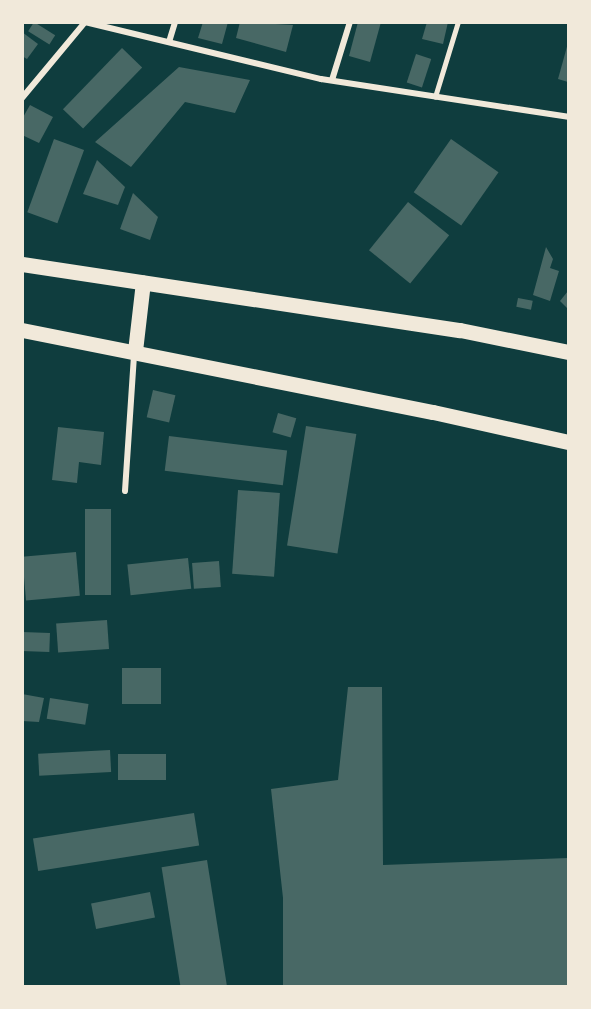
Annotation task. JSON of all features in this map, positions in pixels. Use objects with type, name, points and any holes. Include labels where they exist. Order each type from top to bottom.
[{"type":"main road","points":[[22,264],[460,330],[568,352]]},
{"type":"main road","points":[[135,351],[143,282]]},
{"type":"main road","points":[[22,330],[135,351],[568,442]]},
{"type":"street","points":[[22,98],[85,22],[332,81],[568,117]]},
{"type":"street","points":[[169,42],[176,22]]},
{"type":"street","points":[[332,81],[350,22]]},
{"type":"street","points":[[125,491],[135,351]]},
{"type":"lane","points":[[435,97],[458,22]]},
{"type":"building","points":[[34,22],[55,35],[49,45],[28,31]]},
{"type":"building","points":[[203,22],[228,22],[222,44],[198,38]]},
{"type":"building","points":[[240,22],[293,25],[286,52],[236,38]]},
{"type":"building","points":[[358,22],[381,22],[370,62],[349,56]]},
{"type":"building","points":[[427,22],[448,22],[443,44],[422,39]]},
{"type":"building","points":[[22,32],[38,44],[27,59],[22,56]]},
{"type":"building","points":[[568,43],[568,82],[558,79]]},
{"type":"building","points":[[122,48],[142,67],[83,129],[63,109]]},
{"type":"building","points":[[416,54],[431,59],[422,87],[407,83]]},
{"type":"building","points":[[179,67],[250,80],[235,113],[185,102],[131,167],[95,142]]},
{"type":"building","points":[[30,105],[53,117],[39,143],[22,135],[22,119]]},
{"type":"building","points":[[54,139],[84,150],[57,223],[27,212]]},
{"type":"building","points":[[451,139],[499,172],[461,226],[414,192]]},
{"type":"building","points":[[97,160],[125,187],[118,205],[83,194]]},
{"type":"building","points":[[133,193],[158,217],[150,240],[120,229]]},
{"type":"building","points":[[408,202],[449,235],[410,284],[369,250]]},
{"type":"building","points":[[546,247],[553,259],[550,268],[559,271],[550,301],[533,295]]},
{"type":"building","points":[[568,291],[568,309],[560,301]]},
{"type":"building","points":[[518,298],[533,301],[531,310],[516,307]]},
{"type":"building","points":[[153,390],[175,395],[169,422],[147,417]]},
{"type":"building","points":[[278,413],[296,418],[291,437],[272,432]]},
{"type":"building","points":[[306,426],[356,434],[337,553],[287,546]]},
{"type":"building","points":[[58,427],[104,432],[101,465],[79,462],[77,483],[52,480]]},
{"type":"building","points":[[169,436],[287,451],[283,485],[165,471]]},
{"type":"building","points":[[238,490],[280,493],[274,577],[232,574]]},
{"type":"building","points":[[85,509],[111,509],[111,595],[85,595]]},
{"type":"building","points":[[76,552],[80,596],[26,601],[22,557]]},
{"type":"building","points":[[188,558],[191,589],[131,595],[127,564]]},
{"type":"building","points":[[219,561],[221,587],[194,589],[192,563]]},
{"type":"building","points":[[107,620],[109,649],[58,652],[56,624]]},
{"type":"building","points":[[22,632],[50,633],[49,652],[22,651]]},
{"type":"building","points":[[122,668],[161,668],[161,704],[122,704]]},
{"type":"building","points":[[348,687],[382,687],[383,865],[568,858],[568,986],[283,986],[283,898],[271,789],[338,780]]},
{"type":"building","points":[[22,694],[44,698],[39,722],[22,721]]},
{"type":"building","points":[[50,698],[89,704],[85,725],[47,719]]},
{"type":"building","points":[[110,750],[111,772],[39,776],[38,754]]},
{"type":"building","points":[[118,754],[166,754],[166,780],[118,780]]},
{"type":"building","points":[[194,813],[199,846],[38,871],[33,838]]},
{"type":"building","points":[[207,860],[227,986],[180,986],[162,867]]},
{"type":"building","points":[[150,892],[155,918],[96,929],[91,903]]}]
